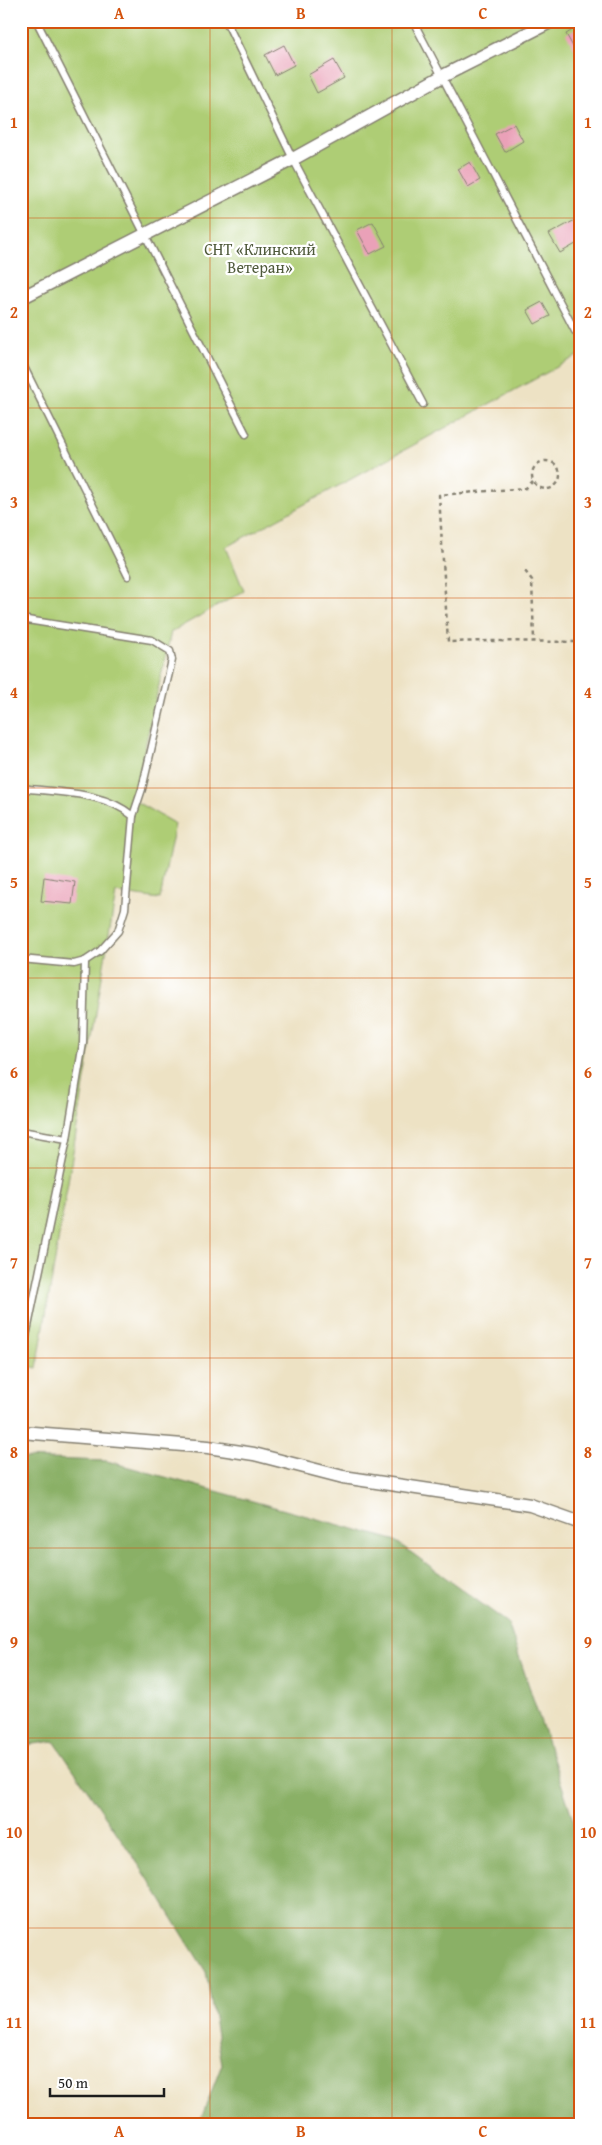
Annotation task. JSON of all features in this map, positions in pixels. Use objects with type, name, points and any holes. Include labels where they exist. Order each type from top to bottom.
[{"type":"street","points":[[21,298],[293,159],[441,77],[552,21]]},
{"type":"street","points":[[21,1432],[208,1447],[254,1454],[343,1477],[530,1505],[581,1523]]},
{"type":"lane","points":[[226,21],[293,159],[422,404]]},
{"type":"lane","points":[[413,21],[575,331]]},
{"type":"lane","points":[[39,26],[246,434]]},
{"type":"lane","points":[[21,362],[128,576]]},
{"type":"lane","points":[[21,619],[152,640],[170,650],[172,660],[142,789],[133,816],[125,909],[118,931],[100,951],[85,961],[74,964],[60,964],[21,959]]},
{"type":"lane","points":[[21,788],[103,799],[122,807],[133,816]]},
{"type":"lane","points":[[25,1342],[67,1139],[83,1043],[85,961]]},
{"type":"lane","points":[[21,1131],[67,1139]]},
{"type":"path","points":[[540,462],[552,463],[558,470],[559,479],[553,487],[544,489],[533,481],[532,473],[540,462]]},
{"type":"path","points":[[533,481],[526,488],[439,495],[448,642],[581,642]]},
{"type":"path","points":[[525,571],[532,580],[534,641]]},
{"type":"green space","name":"СНТ «Клинский Ветеран»","points":[[21,21],[581,21],[581,354],[226,547],[244,591],[171,632],[133,800],[175,824],[160,899],[116,893],[37,1368],[21,1364]]},
{"type":"green space","points":[[21,1458],[107,1461],[394,1540],[508,1623],[581,1843],[581,2124],[199,2124],[222,2064],[206,1972],[147,1877],[54,1741],[21,1746]]},
{"type":"building","points":[[581,25],[581,61],[566,34]]},
{"type":"building","points":[[284,45],[294,65],[275,75],[265,55]]},
{"type":"building","points":[[334,60],[344,78],[317,93],[308,75]]},
{"type":"building","points":[[514,124],[523,141],[505,152],[495,134]]},
{"type":"building","points":[[470,162],[480,180],[468,187],[458,169]]},
{"type":"building","points":[[577,219],[581,226],[581,241],[560,253],[549,234]]},
{"type":"building","points":[[373,222],[386,246],[370,254],[357,230]]},
{"type":"building","points":[[542,302],[550,316],[535,324],[527,310]]},
{"type":"building","points":[[44,877],[75,882],[72,904],[41,901]]}]
